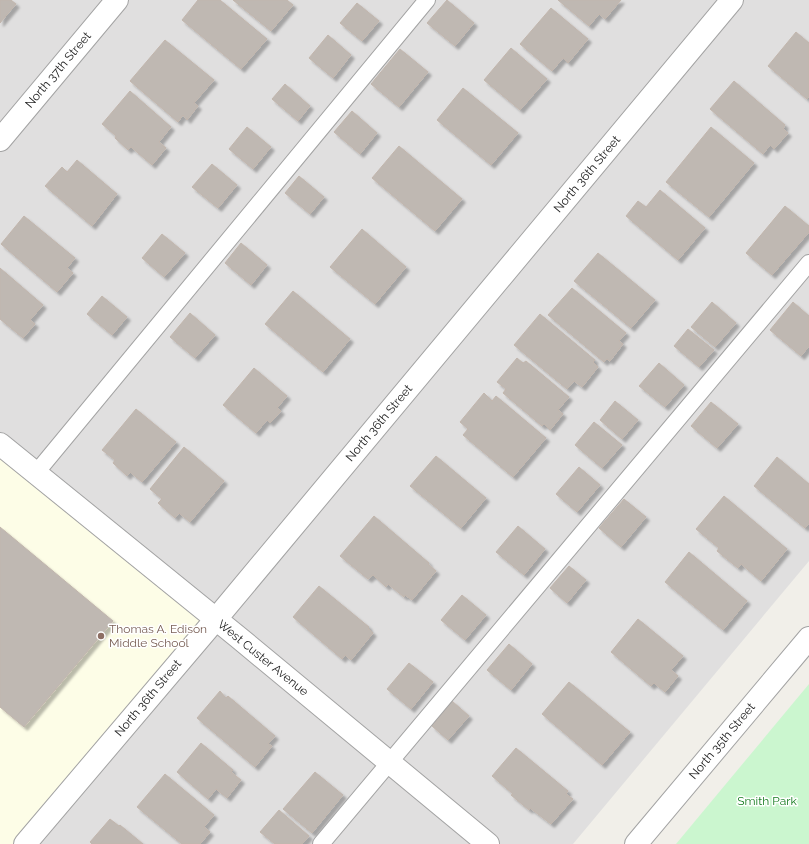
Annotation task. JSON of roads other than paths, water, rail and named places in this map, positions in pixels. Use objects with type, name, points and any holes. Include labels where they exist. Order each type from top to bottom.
[{"type":"street","name":"North 37th Street","points":[[0,140],[117,0]]},
{"type":"street","name":"North 36th Street","points":[[25,844],[216,619],[732,0]]},
{"type":"street","name":"West Custer Avenue","points":[[0,444],[216,619],[488,844]]},
{"type":"street","name":"North 35th Street","points":[[636,844],[809,638]]},
{"type":"lane","points":[[36,473],[427,0]]},
{"type":"lane","points":[[321,844],[809,263]]},
{"type":"place","name":"Thomas A. Edison Middle School","points":[[101,636]]},
{"type":"park label","name":"Smith Park","points":[[767,801]]}]
